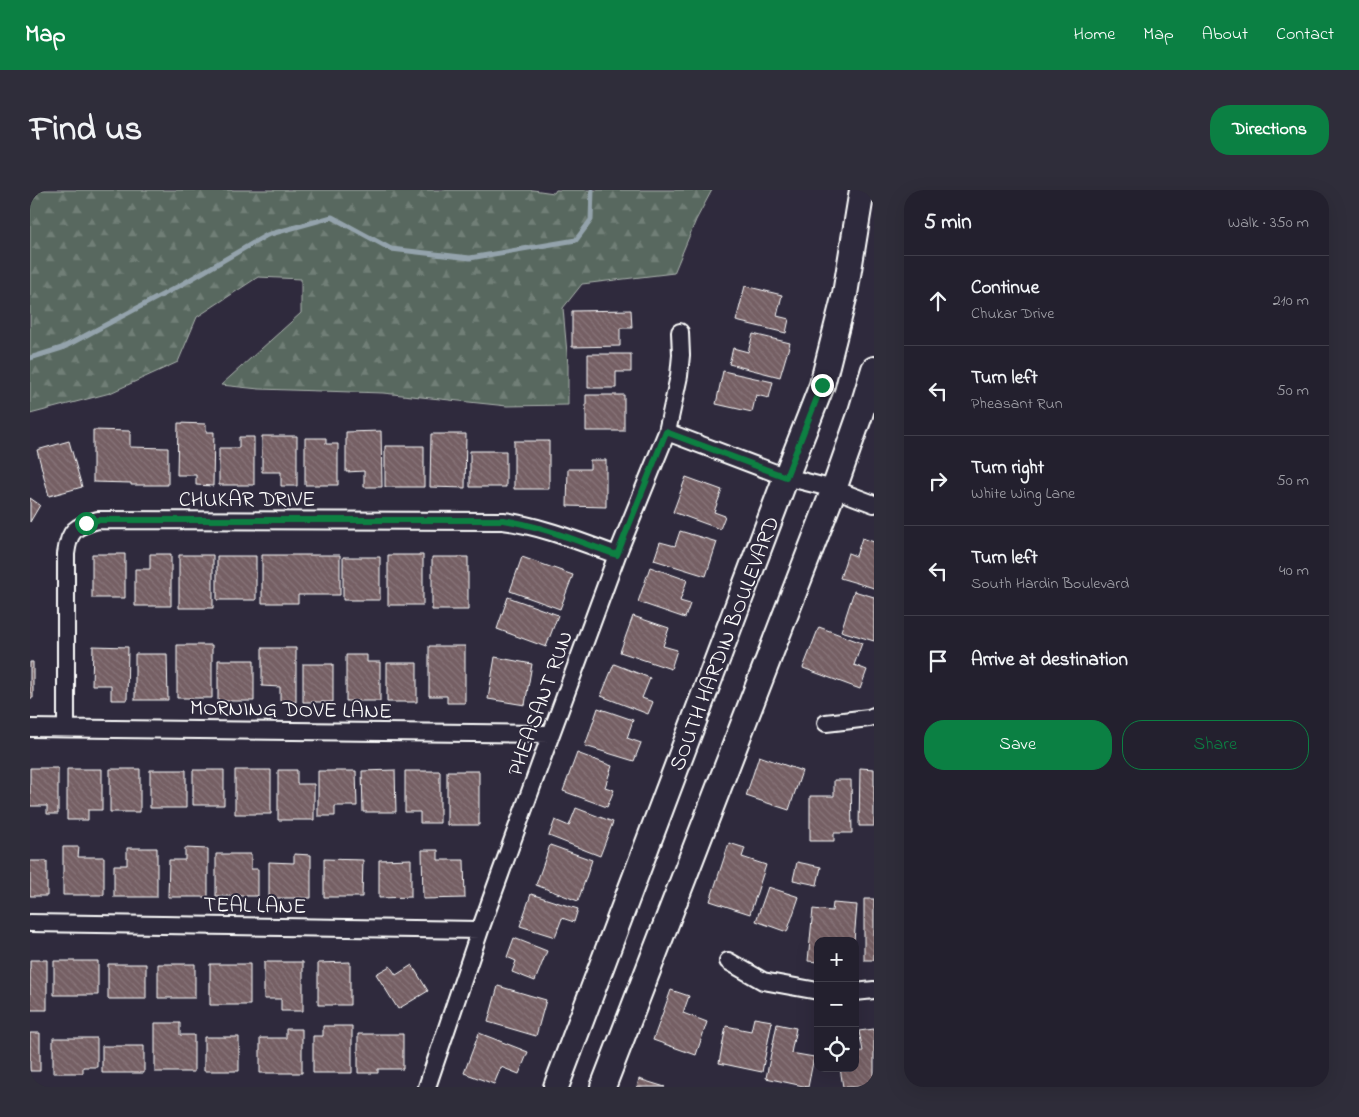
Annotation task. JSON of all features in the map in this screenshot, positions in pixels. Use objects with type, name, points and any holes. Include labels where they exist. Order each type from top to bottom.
[{"type":"main road","name":"SOUTH HARDIN BOULEVARD","points":[[556,1087],[822,385],[845,294],[862,190]]},
{"type":"main road","points":[[603,1087],[834,489],[860,416],[874,369]]},
{"type":"street","name":"PHEASANT RUN","points":[[428,1087],[480,930],[551,734],[617,555],[666,432],[679,376],[681,355],[680,332]]},
{"type":"street","points":[[666,432],[786,477],[834,489],[874,504]]},
{"type":"street","name":"CHUKAR DRIVE","points":[[66,728],[66,554],[68,541],[75,528],[86,523],[98,520],[503,520],[541,528],[617,555]]},
{"type":"street","points":[[826,723],[874,716]]},
{"type":"street","name":"MORNING DOVE LANE","points":[[30,728],[551,734]]},
{"type":"street","name":"TEAL LANE","points":[[30,923],[480,930]]},
{"type":"street","points":[[728,961],[763,981],[814,990]]},
{"type":"street","points":[[859,992],[874,990]]},
{"type":"green space","points":[[30,190],[533,190],[554,193],[556,190],[712,190],[696,220],[674,273],[582,284],[563,308],[568,365],[568,405],[507,406],[383,393],[259,389],[221,385],[301,313],[301,279],[258,277],[197,317],[178,362],[110,393],[30,414]]},
{"type":"building","points":[[745,286],[782,295],[777,316],[789,319],[786,333],[736,321]]},
{"type":"building","points":[[631,310],[632,328],[620,328],[620,346],[572,347],[572,311]]},
{"type":"building","points":[[753,334],[790,343],[780,377],[729,364],[733,348],[748,352]]},
{"type":"building","points":[[588,354],[631,354],[631,372],[616,372],[616,388],[588,388]]},
{"type":"building","points":[[723,371],[773,382],[769,398],[756,395],[752,412],[716,404]]},
{"type":"building","points":[[586,395],[624,395],[624,431],[586,431]]},
{"type":"building","points":[[178,423],[206,424],[206,432],[214,432],[213,486],[196,485],[196,475],[177,475]]},
{"type":"building","points":[[93,430],[130,431],[130,447],[168,448],[168,485],[93,482]]},
{"type":"building","points":[[381,431],[382,487],[364,487],[364,471],[346,472],[346,432]]},
{"type":"building","points":[[431,434],[466,434],[465,488],[430,487]]},
{"type":"building","points":[[262,436],[297,436],[297,486],[281,486],[281,472],[262,472]]},
{"type":"building","points":[[239,437],[254,437],[254,485],[219,485],[219,448],[239,448]]},
{"type":"building","points":[[305,438],[326,438],[326,444],[338,444],[338,485],[305,485]]},
{"type":"building","points":[[69,441],[82,487],[49,496],[37,450]]},
{"type":"building","points":[[514,441],[549,441],[549,489],[514,489]]},
{"type":"building","points":[[385,446],[424,446],[424,487],[385,487]]},
{"type":"building","points":[[470,451],[506,451],[506,487],[470,487]]},
{"type":"building","points":[[590,460],[606,460],[606,507],[567,506],[568,469],[590,469]]},
{"type":"building","points":[[686,477],[722,490],[714,512],[725,516],[720,529],[673,512]]},
{"type":"building","points":[[30,498],[40,505],[30,522]]},
{"type":"building","points":[[680,531],[717,542],[706,576],[654,560],[660,542],[675,546]]},
{"type":"building","points":[[862,538],[874,542],[874,588],[840,578],[848,553],[856,556]]},
{"type":"building","points":[[92,554],[125,554],[125,598],[92,598]]},
{"type":"building","points":[[150,554],[171,554],[171,606],[135,606],[135,569],[150,569]]},
{"type":"building","points":[[179,555],[213,555],[213,608],[179,608]]},
{"type":"building","points":[[262,555],[340,555],[340,595],[298,595],[298,603],[262,603]]},
{"type":"building","points":[[388,555],[423,555],[423,605],[388,605]]},
{"type":"building","points":[[217,556],[256,556],[256,600],[217,600]]},
{"type":"building","points":[[343,557],[380,557],[380,600],[343,600]]},
{"type":"building","points":[[432,557],[468,557],[468,610],[432,610]]},
{"type":"building","points":[[522,557],[573,575],[560,609],[510,591]]},
{"type":"building","points":[[650,567],[687,580],[680,601],[690,604],[685,618],[638,602]]},
{"type":"building","points":[[854,591],[874,597],[874,641],[841,631]]},
{"type":"building","points":[[508,597],[558,615],[546,647],[497,629]]},
{"type":"building","points":[[633,616],[669,628],[663,646],[677,650],[671,669],[620,652]]},
{"type":"building","points":[[819,627],[862,643],[854,665],[867,670],[860,689],[803,668]]},
{"type":"building","points":[[177,645],[212,645],[212,698],[177,698]]},
{"type":"building","points":[[93,646],[128,647],[127,700],[111,700],[111,685],[92,685]]},
{"type":"building","points":[[429,646],[465,646],[465,703],[447,703],[447,696],[429,696]]},
{"type":"building","points":[[262,648],[296,648],[296,702],[280,701],[280,687],[262,686]]},
{"type":"building","points":[[135,654],[167,654],[168,700],[135,700]]},
{"type":"building","points":[[346,655],[367,655],[367,662],[380,662],[380,701],[346,701]]},
{"type":"building","points":[[495,657],[532,664],[525,705],[488,699]]},
{"type":"building","points":[[218,660],[254,660],[254,701],[218,701]]},
{"type":"building","points":[[30,662],[33,662],[33,698],[30,698]]},
{"type":"building","points":[[387,663],[417,663],[417,702],[387,702]]},
{"type":"building","points":[[303,664],[333,664],[333,702],[303,702]]},
{"type":"building","points":[[614,664],[650,678],[642,698],[653,702],[648,714],[601,696]]},
{"type":"building","points":[[598,708],[633,720],[627,738],[641,743],[634,761],[585,746]]},
{"type":"building","points":[[577,753],[612,766],[605,787],[614,790],[607,807],[563,791]]},
{"type":"building","points":[[759,756],[802,771],[789,810],[746,796]]},
{"type":"building","points":[[30,768],[58,768],[58,814],[47,814],[47,806],[30,806]]},
{"type":"building","points":[[860,768],[874,769],[874,826],[859,826]]},
{"type":"building","points":[[67,769],[102,769],[102,810],[88,810],[88,820],[67,820]]},
{"type":"building","points":[[110,769],[140,769],[140,812],[110,812]]},
{"type":"building","points":[[150,770],[186,770],[186,808],[150,808]]},
{"type":"building","points":[[193,770],[224,770],[224,805],[193,805]]},
{"type":"building","points":[[235,770],[271,770],[271,814],[235,814]]},
{"type":"building","points":[[278,770],[297,770],[297,784],[314,784],[314,820],[278,820]]},
{"type":"building","points":[[395,770],[396,812],[363,812],[362,771]]},
{"type":"building","points":[[318,771],[356,771],[357,806],[335,806],[335,816],[318,816]]},
{"type":"building","points":[[405,771],[440,771],[440,823],[420,823],[420,812],[405,812]]},
{"type":"building","points":[[447,771],[479,771],[479,825],[447,825]]},
{"type":"building","points":[[834,780],[851,780],[852,833],[834,833],[834,841],[810,841],[810,796],[834,796]]},
{"type":"building","points":[[576,808],[613,822],[600,856],[549,836],[555,820],[569,826]]},
{"type":"building","points":[[729,843],[745,848],[742,857],[766,865],[750,914],[710,901]]},
{"type":"building","points":[[550,845],[592,860],[578,901],[536,885]]},
{"type":"building","points":[[63,847],[79,847],[78,857],[104,857],[104,895],[63,895]]},
{"type":"building","points":[[127,848],[157,848],[157,897],[114,897],[114,865],[127,865]]},
{"type":"building","points":[[185,848],[208,849],[208,897],[168,897],[169,860],[185,860]]},
{"type":"building","points":[[422,850],[438,850],[438,860],[464,860],[465,898],[423,899]]},
{"type":"building","points":[[216,854],[251,854],[251,869],[258,869],[258,896],[216,896]]},
{"type":"building","points":[[294,854],[311,855],[311,898],[269,898],[269,862],[294,863]]},
{"type":"building","points":[[324,859],[363,860],[362,897],[324,897]]},
{"type":"building","points":[[411,859],[411,897],[379,898],[379,860]]},
{"type":"building","points":[[30,861],[47,861],[47,896],[30,896]]},
{"type":"building","points":[[797,862],[821,867],[817,885],[793,880]]},
{"type":"building","points":[[768,887],[799,897],[787,932],[756,921]]},
{"type":"building","points":[[531,894],[578,909],[574,922],[562,918],[555,937],[520,926]]},
{"type":"building","points":[[864,899],[874,899],[874,960],[864,960]]},
{"type":"building","points":[[833,903],[857,905],[854,937],[814,937],[814,962],[808,961],[813,909],[832,911]]},
{"type":"building","points":[[514,938],[547,951],[535,981],[512,972],[516,961],[507,957]]},
{"type":"building","points":[[30,960],[47,960],[47,1010],[30,1010]]},
{"type":"building","points":[[54,961],[98,961],[98,995],[54,995]]},
{"type":"building","points":[[264,962],[303,962],[303,1011],[281,1011],[281,999],[264,999]]},
{"type":"building","points":[[350,962],[350,1005],[318,1005],[318,963]]},
{"type":"building","points":[[108,964],[146,964],[146,999],[108,999]]},
{"type":"building","points":[[158,964],[195,964],[195,998],[158,998]]},
{"type":"building","points":[[210,964],[250,964],[250,1005],[210,1005]]},
{"type":"building","points":[[412,965],[428,991],[398,1009],[376,974],[390,966],[396,975]]},
{"type":"building","points":[[498,986],[546,1000],[536,1036],[488,1022]]},
{"type":"building","points":[[671,990],[689,996],[683,1013],[707,1022],[696,1055],[653,1040]]},
{"type":"building","points":[[754,1018],[772,1021],[762,1072],[719,1063],[726,1026],[751,1031]]},
{"type":"building","points":[[155,1023],[180,1023],[180,1035],[194,1035],[194,1072],[155,1072]]},
{"type":"building","points":[[777,1024],[796,1028],[791,1053],[814,1057],[808,1087],[766,1078]]},
{"type":"building","points":[[323,1026],[352,1026],[352,1073],[313,1073],[313,1036],[323,1036]]},
{"type":"building","points":[[286,1029],[302,1029],[302,1073],[260,1073],[260,1038],[286,1038]]},
{"type":"building","points":[[874,1029],[874,1087],[843,1087],[841,1072],[859,1072],[859,1052],[863,1051],[859,1031]]},
{"type":"building","points":[[30,1033],[40,1033],[40,1071],[30,1071]]},
{"type":"building","points":[[479,1033],[528,1052],[519,1074],[501,1067],[494,1084],[464,1073]]},
{"type":"building","points":[[358,1034],[403,1034],[403,1069],[378,1069],[378,1073],[358,1073]]},
{"type":"building","points":[[204,1037],[239,1037],[239,1071],[204,1071]]},
{"type":"building","points":[[53,1038],[97,1038],[97,1067],[83,1067],[83,1073],[53,1073]]},
{"type":"building","points":[[102,1046],[144,1046],[144,1073],[102,1073]]},
{"type":"building","points":[[639,1079],[665,1087],[637,1087]]},
{"type":"waterway","points":[[30,358],[62,348],[179,286],[267,235],[332,217],[391,249],[470,258],[576,240],[591,220],[592,190]]},
{"type":"route","points":[[86,523],[98,520],[503,520],[541,528],[617,555],[666,432],[786,477],[822,385]]}]
